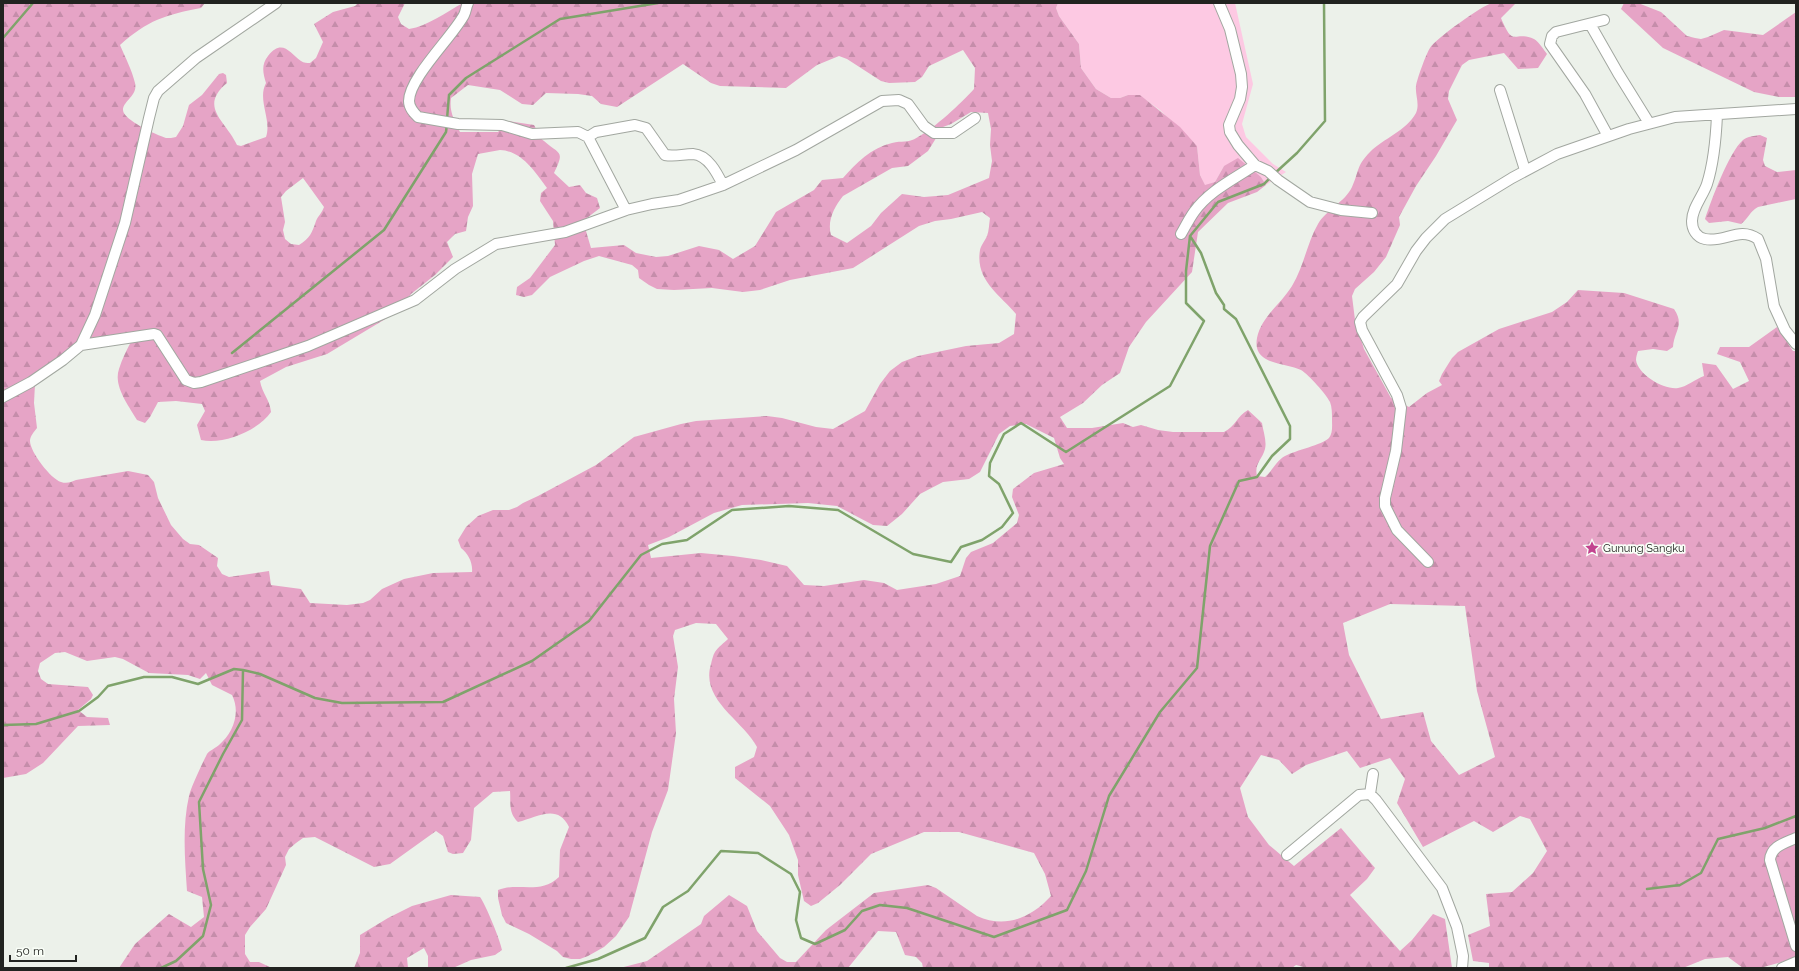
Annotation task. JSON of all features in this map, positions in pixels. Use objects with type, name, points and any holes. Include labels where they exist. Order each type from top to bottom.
[{"type":"street","points":[[3,397],[30,382],[63,360],[81,345],[95,315],[126,223],[148,118],[154,98],[158,91],[196,58],[276,3]]},
{"type":"street","points":[[468,3],[464,15],[435,54],[411,91],[409,102],[414,113],[418,117],[441,122],[502,125],[532,134],[578,132],[588,137],[626,210]]},
{"type":"street","points":[[1219,3],[1230,29],[1241,74],[1242,87],[1240,99],[1231,119],[1230,132],[1238,145],[1256,166],[1268,171],[1278,180],[1310,202],[1341,210],[1372,213]]},
{"type":"street","points":[[1604,20],[1556,32],[1552,36],[1550,44],[1585,94],[1608,136]]},
{"type":"street","points":[[1590,24],[1649,123]]},
{"type":"street","points":[[1500,90],[1525,170]]},
{"type":"street","points":[[81,345],[154,334],[157,335],[186,380],[194,383],[201,382],[308,346],[415,300],[455,269],[496,244],[565,232],[626,210],[679,200],[723,185],[796,150],[882,101],[899,100],[908,104],[924,126],[934,133],[953,133],[975,118]]},
{"type":"street","points":[[1428,562],[1397,530],[1385,506],[1385,498],[1396,451],[1401,408],[1397,395],[1362,330],[1360,322],[1363,317],[1397,284],[1416,251],[1436,227],[1445,219],[1525,170],[1557,154],[1649,123],[1674,117],[1796,108]]},
{"type":"street","points":[[1717,115],[1716,142],[1708,177],[1693,216],[1694,231],[1698,236],[1708,239],[1745,233],[1758,239],[1766,259],[1774,306],[1784,330],[1796,344]]},
{"type":"street","points":[[588,137],[596,132],[635,125],[646,128],[665,155],[674,157],[694,154],[701,156],[715,169],[723,185]]},
{"type":"street","points":[[1181,234],[1194,212],[1209,196],[1256,166]]},
{"type":"street","points":[[1370,794],[1373,774]]},
{"type":"street","points":[[1287,855],[1359,794],[1370,794],[1442,888],[1457,927],[1463,956],[1462,968]]},
{"type":"street","points":[[1796,838],[1777,846],[1770,856],[1796,946]]},
{"type":"street","points":[[1782,968],[1796,962]]},
{"type":"shaded area","points":[[1058,3],[1235,3],[1253,84],[1242,124],[1246,137],[1273,164],[1286,172],[1266,185],[1261,177],[1224,166],[1215,182],[1205,186],[1200,175],[1197,146],[1160,110],[1146,100],[1128,95],[1120,98],[1111,98],[1096,89],[1081,68],[1079,44],[1059,16],[1056,8]]},
{"type":"green space","points":[[3,3],[205,3],[201,8],[167,16],[148,24],[120,45],[135,83],[133,95],[125,104],[123,110],[124,114],[148,130],[166,138],[176,137],[183,126],[189,105],[202,95],[219,74],[223,73],[226,75],[227,83],[215,99],[215,107],[221,121],[237,145],[241,146],[266,137],[267,124],[263,96],[266,83],[263,69],[264,63],[268,56],[278,48],[282,48],[289,51],[302,62],[310,63],[316,58],[323,42],[314,24],[333,12],[355,6],[358,3],[405,3],[398,17],[401,24],[409,29],[430,22],[463,3],[1058,3],[1056,8],[1059,16],[1079,44],[1081,68],[1096,89],[1111,98],[1120,98],[1128,95],[1140,95],[1180,127],[1197,146],[1200,175],[1205,185],[1215,182],[1224,166],[1238,158],[1261,177],[1266,185],[1257,192],[1228,203],[1198,232],[1192,272],[1146,322],[1129,347],[1120,373],[1102,385],[1083,403],[1060,417],[1067,428],[1092,428],[1123,423],[1133,427],[1141,425],[1158,430],[1173,432],[1224,432],[1231,427],[1244,412],[1248,410],[1262,423],[1265,449],[1257,465],[1256,472],[1257,476],[1265,477],[1279,460],[1285,456],[1326,441],[1329,438],[1332,431],[1332,408],[1328,399],[1304,372],[1295,367],[1272,362],[1260,354],[1257,347],[1259,330],[1267,317],[1288,293],[1300,271],[1314,231],[1321,219],[1349,192],[1362,161],[1375,147],[1407,124],[1416,113],[1418,106],[1416,89],[1417,83],[1430,48],[1449,30],[1487,5],[1492,3],[1516,3],[1501,18],[1505,27],[1514,37],[1522,36],[1534,39],[1540,44],[1547,54],[1538,68],[1518,69],[1504,53],[1469,60],[1462,65],[1449,91],[1448,99],[1457,120],[1416,186],[1399,217],[1400,225],[1386,257],[1374,272],[1355,289],[1352,296],[1355,320],[1364,349],[1391,398],[1409,407],[1427,393],[1442,385],[1439,381],[1442,374],[1452,358],[1458,352],[1499,329],[1552,312],[1567,302],[1578,290],[1624,293],[1674,309],[1679,319],[1679,324],[1673,347],[1667,351],[1653,349],[1638,351],[1636,359],[1638,366],[1646,376],[1666,387],[1678,388],[1688,385],[1704,376],[1702,363],[1716,365],[1733,389],[1749,381],[1740,362],[1717,354],[1720,347],[1749,347],[1777,327],[1793,351],[1796,351],[1796,958],[1760,968],[1743,968],[1728,957],[1705,959],[1683,968],[1489,968],[1489,963],[1473,961],[1468,935],[1490,926],[1486,894],[1512,892],[1533,873],[1547,851],[1530,819],[1520,816],[1493,832],[1474,821],[1423,847],[1397,803],[1405,779],[1390,758],[1360,768],[1347,751],[1306,765],[1292,774],[1279,760],[1261,755],[1240,788],[1248,817],[1269,845],[1294,866],[1341,828],[1375,868],[1367,879],[1350,895],[1400,951],[1412,940],[1433,914],[1445,919],[1452,968],[1307,968],[1296,965],[1292,968],[923,968],[922,963],[916,957],[905,955],[896,932],[878,931],[848,968],[620,968],[647,961],[701,924],[704,916],[729,895],[747,906],[757,931],[780,958],[787,962],[796,962],[826,930],[874,893],[928,885],[936,888],[977,916],[987,920],[998,921],[1017,919],[1026,915],[1043,904],[1051,896],[1045,874],[1034,853],[959,832],[924,832],[871,854],[840,885],[818,903],[811,906],[804,901],[798,875],[798,860],[789,835],[770,806],[735,778],[735,767],[754,757],[757,747],[751,737],[717,699],[712,688],[709,677],[713,656],[718,648],[728,639],[716,624],[696,623],[675,630],[673,636],[678,667],[674,699],[676,733],[668,790],[652,832],[629,917],[616,936],[604,947],[580,959],[563,957],[557,951],[529,934],[506,923],[502,915],[498,898],[498,890],[514,887],[544,886],[559,877],[560,850],[569,827],[559,815],[553,814],[540,815],[518,822],[511,811],[510,791],[493,792],[474,808],[471,840],[463,853],[453,854],[448,852],[443,836],[436,831],[390,864],[374,867],[315,837],[303,838],[296,843],[289,849],[285,857],[286,865],[266,909],[245,935],[245,954],[250,962],[259,962],[272,968],[119,968],[135,944],[169,914],[191,927],[204,917],[202,897],[187,891],[185,867],[185,820],[192,787],[207,754],[219,745],[228,735],[232,729],[236,716],[235,702],[232,695],[212,685],[206,673],[200,679],[188,675],[149,673],[123,659],[115,657],[87,661],[65,652],[55,653],[40,663],[38,671],[41,679],[48,684],[88,687],[93,695],[91,699],[78,710],[87,717],[108,718],[110,725],[78,726],[43,763],[26,774],[3,778]],"holes":[[[963,50],[975,68],[974,89],[948,115],[925,133],[908,141],[896,142],[877,148],[864,157],[843,178],[822,180],[814,190],[776,212],[755,246],[733,259],[719,250],[699,246],[668,256],[656,257],[636,253],[624,245],[591,248],[583,221],[600,208],[597,198],[586,193],[580,185],[569,187],[554,173],[560,156],[557,151],[542,140],[534,125],[508,121],[498,132],[460,132],[451,111],[451,98],[468,85],[500,90],[522,104],[533,105],[546,93],[578,94],[592,96],[601,104],[617,107],[683,64],[711,83],[720,86],[786,88],[817,65],[839,56],[847,59],[881,81],[889,83],[915,82],[922,77],[929,66]],[[971,112],[988,113],[991,129],[990,145],[992,161],[989,178],[948,195],[924,197],[902,194],[881,213],[871,226],[847,243],[831,235],[830,225],[832,214],[843,196],[892,168],[908,166],[928,151],[943,127]],[[500,150],[515,154],[527,163],[547,188],[541,193],[540,201],[553,221],[555,245],[530,278],[517,287],[516,295],[524,297],[532,295],[550,277],[584,261],[599,256],[632,265],[638,270],[639,278],[657,289],[674,290],[712,288],[743,292],[760,290],[790,280],[853,268],[919,226],[935,221],[982,212],[990,218],[988,234],[980,250],[979,261],[981,270],[990,286],[1016,314],[1014,334],[999,343],[966,346],[918,356],[902,362],[890,371],[880,384],[865,411],[833,429],[816,427],[782,418],[767,416],[696,421],[634,437],[596,465],[517,507],[509,510],[493,510],[478,516],[466,527],[458,540],[461,548],[470,558],[472,572],[433,573],[404,579],[382,589],[370,600],[363,603],[347,605],[310,603],[301,589],[271,585],[269,571],[229,577],[222,574],[217,566],[218,558],[199,545],[190,544],[183,539],[171,525],[158,498],[154,482],[148,475],[128,471],[63,483],[52,476],[37,458],[33,452],[30,441],[31,436],[37,428],[34,403],[35,384],[90,341],[123,333],[132,340],[120,365],[118,382],[123,396],[137,420],[145,423],[158,402],[176,401],[202,404],[205,411],[197,425],[201,440],[210,441],[229,438],[249,431],[258,425],[271,412],[260,381],[286,367],[327,354],[392,315],[411,294],[435,275],[453,257],[447,242],[455,234],[466,231],[468,217],[473,206],[472,174],[478,154]],[[303,178],[324,207],[310,235],[299,245],[291,244],[285,239],[283,230],[285,222],[281,197],[286,191]],[[1026,424],[1054,438],[1060,458],[1064,464],[1034,473],[1013,489],[1012,497],[1019,515],[1017,523],[993,543],[971,552],[966,558],[960,576],[936,584],[897,590],[884,583],[864,580],[824,586],[804,585],[787,566],[761,560],[701,553],[651,558],[648,545],[669,537],[714,513],[742,505],[808,503],[837,506],[873,525],[887,526],[902,514],[920,494],[943,482],[969,479],[980,472],[999,434],[1010,426]],[[1390,604],[1465,606],[1477,691],[1495,757],[1459,775],[1431,741],[1423,712],[1381,719],[1349,655],[1343,623]]]},
{"type":"green space","points":[[1624,3],[1638,3],[1661,12],[1687,36],[1701,39],[1724,30],[1763,35],[1796,12],[1796,97],[1779,97],[1754,92],[1663,48],[1621,9]]},
{"type":"green space","points":[[1760,135],[1767,138],[1763,160],[1765,166],[1777,172],[1796,170],[1796,199],[1758,207],[1741,224],[1728,221],[1709,223],[1705,219],[1721,177],[1732,155],[1743,140]]},
{"type":"green space","points":[[451,895],[480,897],[499,939],[502,950],[495,955],[471,960],[453,968],[428,968],[428,956],[424,948],[407,958],[408,968],[354,968],[360,953],[360,935],[388,918],[412,906]]},
{"type":"waterway","points":[[3,38],[33,3]]},
{"type":"waterway","points":[[447,119],[449,95],[466,78],[560,19],[658,3]]},
{"type":"waterway","points":[[1274,174],[1297,153],[1325,121],[1324,3]]},
{"type":"waterway","points":[[232,353],[384,230],[446,132],[447,124]]},
{"type":"waterway","points":[[161,968],[176,961],[203,936],[211,905],[203,869],[199,802],[242,720],[243,670],[260,674],[315,698],[342,703],[443,702],[532,661],[589,621],[641,555],[662,544],[687,540],[732,510],[789,506],[838,510],[913,554],[951,562],[961,547],[982,540],[1002,527],[1013,513],[999,484],[989,476],[990,463],[1004,434],[1021,423],[1066,452],[1170,386],[1204,321],[1186,303],[1186,271],[1190,236],[1218,202],[1264,184],[1270,178]]},
{"type":"waterway","points":[[566,968],[598,959],[645,938],[663,907],[688,891],[721,851],[758,853],[791,874],[800,892],[796,920],[801,938],[815,944],[845,930],[862,911],[880,905],[907,908],[994,937],[1067,910],[1086,871],[1109,796],[1160,712],[1197,668],[1210,546],[1239,481],[1257,477],[1272,456],[1290,439],[1290,426],[1236,319],[1224,309],[1224,305],[1216,293],[1201,253],[1190,236]]},
{"type":"waterway","points":[[3,725],[36,724],[79,711],[98,697],[108,686],[144,677],[172,677],[198,684],[234,669],[243,670]]},
{"type":"waterway","points":[[1647,889],[1680,885],[1701,873],[1718,839],[1765,828],[1796,816]]},
{"type":"place","name":"Gunung Sangku","points":[[1592,548]]}]
